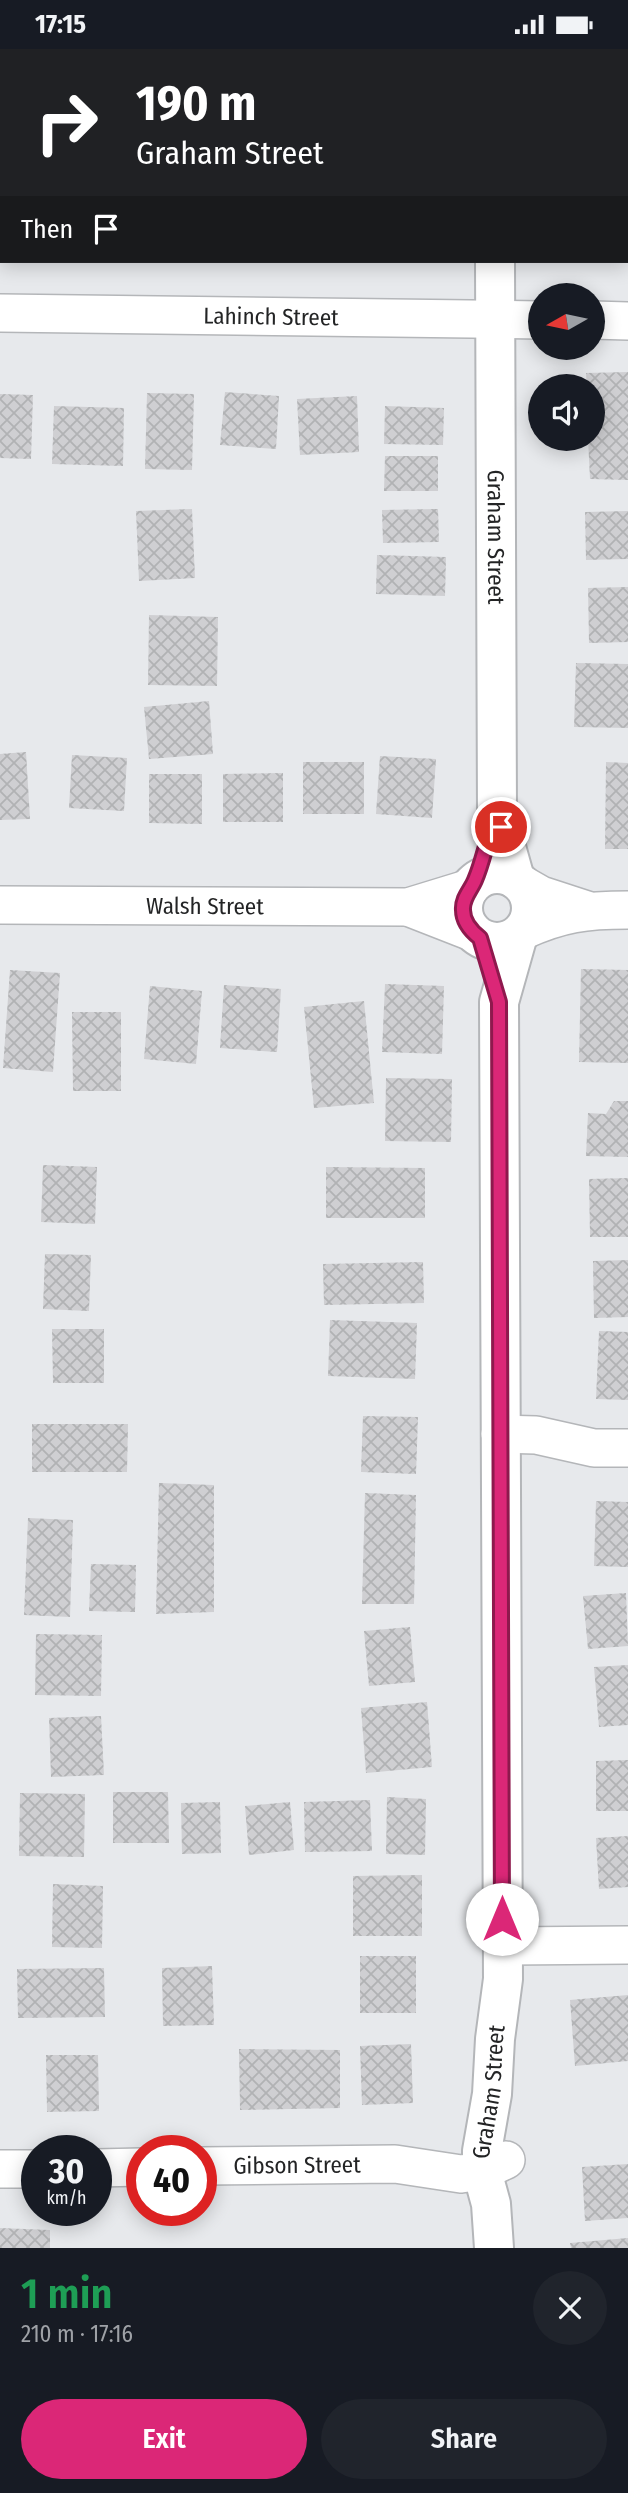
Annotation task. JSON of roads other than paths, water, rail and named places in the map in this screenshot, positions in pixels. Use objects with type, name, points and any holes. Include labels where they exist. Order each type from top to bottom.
[{"type":"street","name":"Graham Street","points":[[495,263],[497,815],[517,881]]},
{"type":"street","name":"Lahinch Street","points":[[0,313],[528,320]]},
{"type":"street","points":[[606,320],[628,321]]},
{"type":"street","name":"Graham Street","points":[[472,885],[497,815]]},
{"type":"street","points":[[588,910],[541,895],[517,881],[494,874],[483,877],[472,885],[464,899],[463,910],[466,922],[476,935],[500,943],[541,922],[588,910],[628,911]]},
{"type":"street","points":[[517,881],[530,901],[528,922],[520,933]]},
{"type":"street","name":"Walsh Street","points":[[0,905],[408,907],[472,885]]},
{"type":"street","name":"Walsh Street","points":[[408,907],[476,935]]},
{"type":"street","name":"Graham Street","points":[[494,2248],[490,2161],[506,2138],[515,2093],[515,2046],[503,1962],[499,1002],[520,933]]},
{"type":"street","name":"Graham Street","points":[[476,935],[499,1002]]},
{"type":"street","points":[[500,1446],[536,1459],[611,1448]]},
{"type":"street","points":[[503,1962],[628,1945]]},
{"type":"street","name":"Graham Street","points":[[490,2161],[514,2203],[516,2248]]},
{"type":"street","name":"Gibson Street","points":[[217,2166],[395,2164],[461,2174],[490,2161]]},
{"type":"street","points":[[0,2169],[21,2169]]}]
